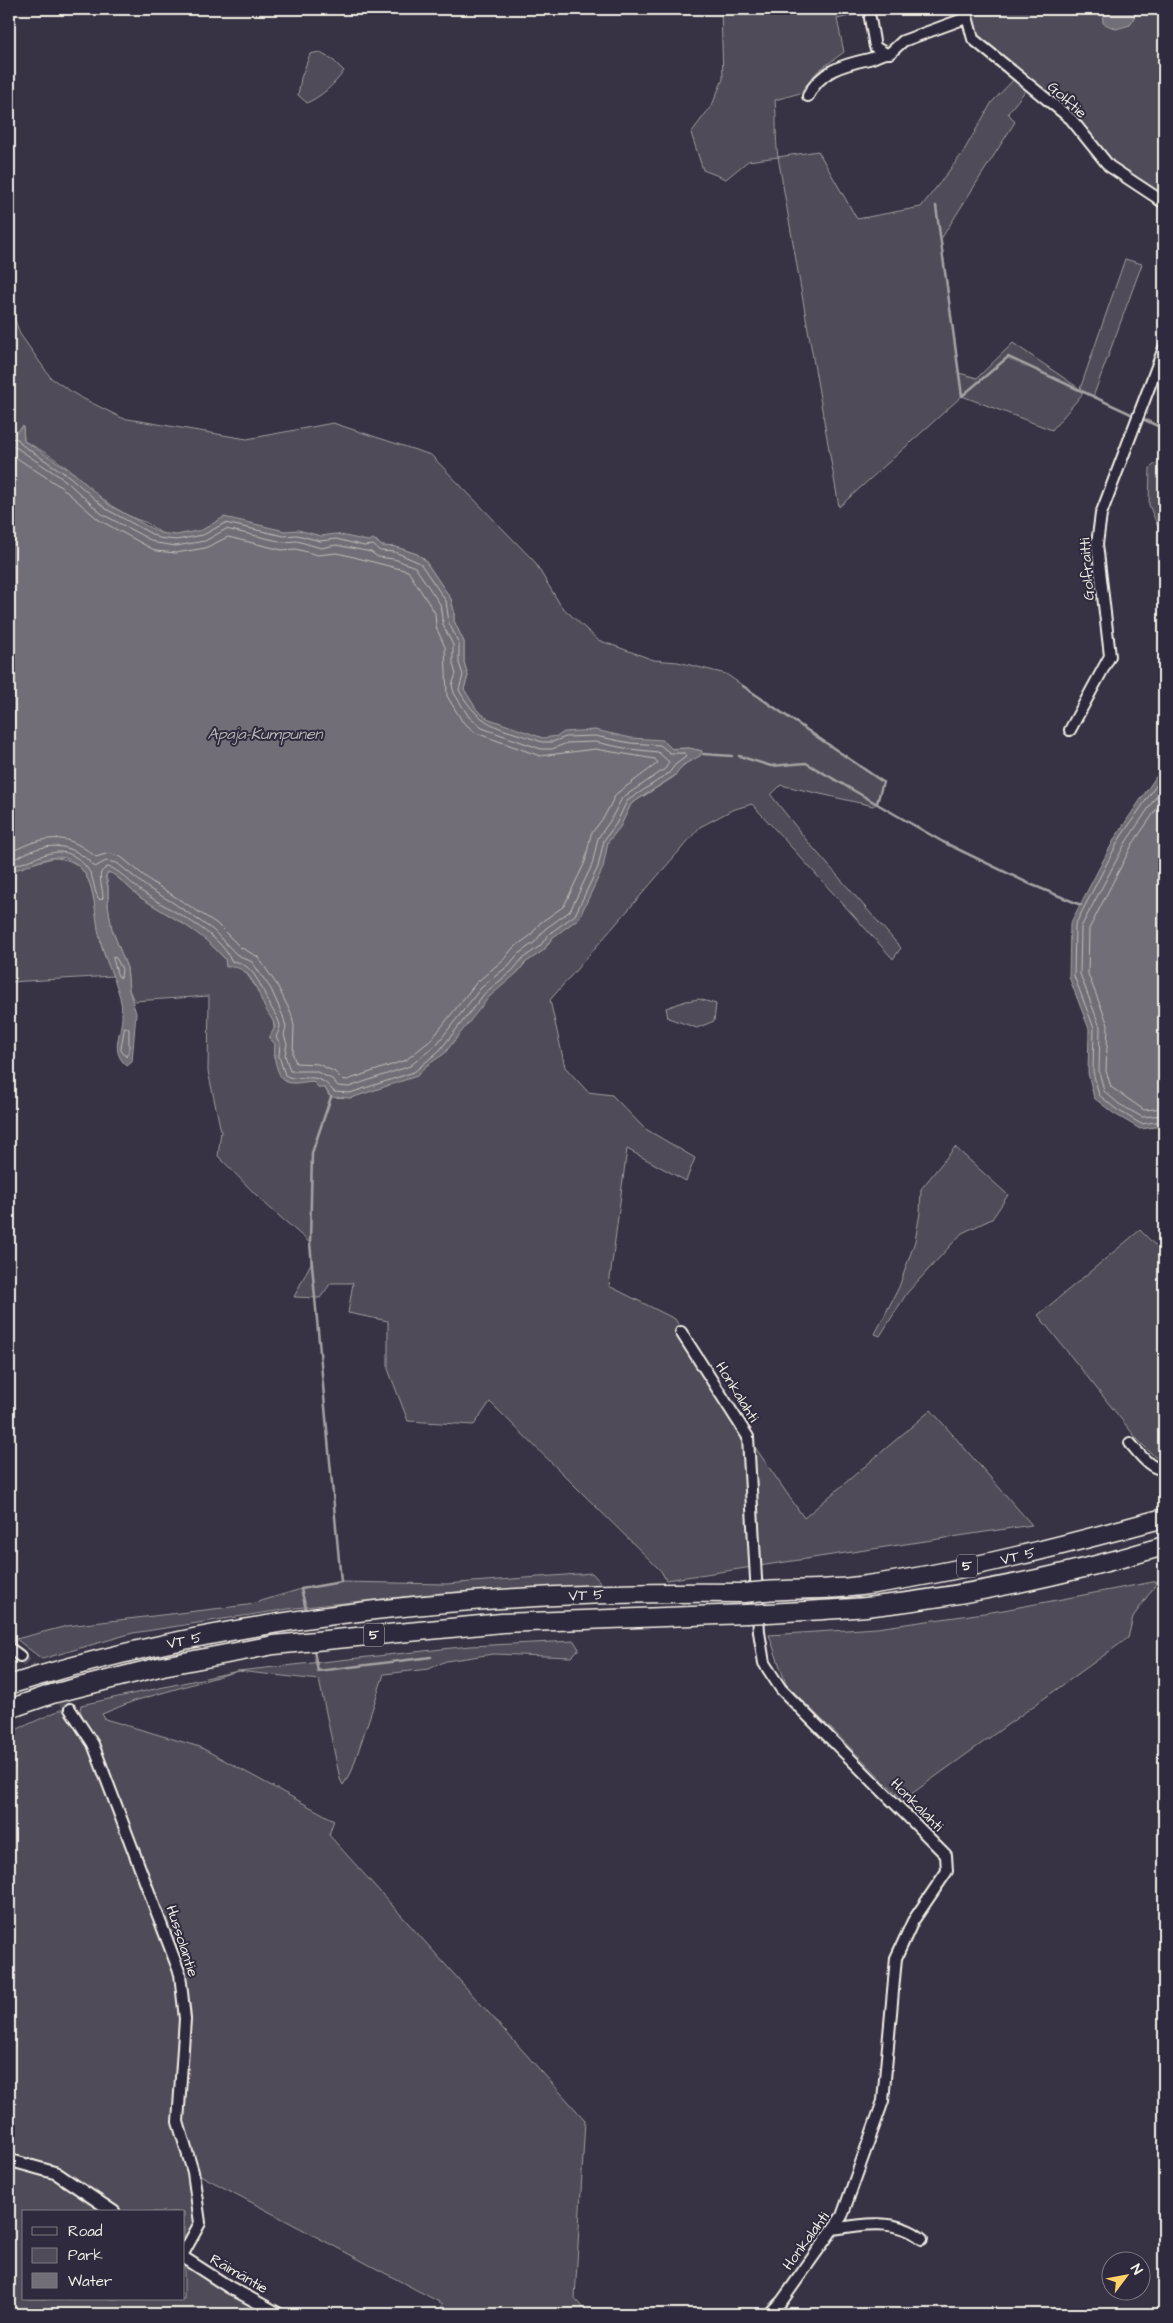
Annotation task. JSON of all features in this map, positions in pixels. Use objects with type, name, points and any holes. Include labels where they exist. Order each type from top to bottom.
[{"type":"highway","name":"VT 5","points":[[9,1685],[45,1673],[149,1648],[295,1621],[501,1598],[680,1592],[744,1592],[859,1586],[949,1570],[1075,1542],[1164,1518]]},
{"type":"highway","name":"VT 5","points":[[9,1709],[52,1694],[163,1666],[274,1645],[502,1623],[746,1614],[865,1607],[958,1594],[1101,1565],[1164,1546]]},
{"type":"street","points":[[870,18],[875,46],[883,52],[890,53],[903,42],[965,13]]},
{"type":"street","name":"Golftie","points":[[965,13],[973,39],[1070,119],[1109,166],[1162,200]]},
{"type":"street","points":[[808,96],[812,87],[826,73],[852,62],[872,59],[883,52]]},
{"type":"street","name":"Golfraitti","points":[[1070,730],[1110,656],[1097,544],[1101,514],[1164,348]]},
{"type":"street","name":"Honkalahti","points":[[681,1332],[748,1437],[755,1577],[764,1663],[781,1689],[946,1855],[946,1871],[913,1921],[896,1958],[883,2102],[842,2216],[782,2301],[769,2314]]},
{"type":"street","points":[[1130,1443],[1144,1459],[1159,1469],[1164,1469]]},
{"type":"street","points":[[9,1648],[20,1656]]},
{"type":"street","name":"Hussolantie","points":[[70,1709],[93,1744],[180,1974],[185,2018],[178,2122],[193,2172],[200,2223],[185,2250]]},
{"type":"street","points":[[9,2160],[56,2173],[111,2210]]},
{"type":"street","points":[[833,2229],[861,2224],[892,2224],[922,2239]]},
{"type":"street","name":"Räimäntie","points":[[185,2259],[229,2287],[279,2314]]},
{"type":"green space","points":[[721,9],[879,9],[837,19],[844,52],[818,71],[800,93],[775,100],[778,157],[748,161],[726,179],[703,170],[691,133],[712,105],[723,79]]},
{"type":"green space","points":[[965,9],[1102,9],[1102,13],[1130,25],[1138,9],[1164,9],[1164,202],[1109,166],[1070,119],[1029,86],[1008,113],[1015,122],[941,239],[959,373],[977,378],[1013,343],[1080,389],[1125,259],[1142,264],[1093,397],[1084,392],[1052,430],[962,396],[839,507],[778,157],[818,151],[857,219],[921,207],[962,154],[992,102],[1017,76],[973,39]]},
{"type":"green space","points":[[319,52],[334,61],[344,71],[327,90],[307,103],[298,95],[301,78],[310,54]]},
{"type":"green space","points":[[9,303],[20,334],[51,378],[78,396],[122,418],[247,439],[333,423],[431,455],[534,561],[561,606],[598,640],[654,660],[678,662],[726,674],[883,782],[877,803],[873,806],[781,785],[771,795],[808,842],[901,948],[893,959],[752,804],[732,810],[700,827],[550,1000],[565,1067],[588,1092],[612,1095],[644,1128],[695,1158],[686,1181],[627,1149],[609,1286],[675,1319],[748,1437],[804,1518],[931,1410],[1032,1525],[666,1580],[661,1571],[490,1402],[474,1425],[408,1421],[388,1369],[388,1321],[348,1313],[353,1283],[331,1283],[320,1298],[294,1297],[311,1263],[310,1243],[262,1201],[218,1156],[221,1131],[208,1071],[209,996],[134,1001],[129,990],[127,968],[112,930],[106,874],[111,872],[141,898],[206,939],[225,959],[244,970],[261,995],[264,1006],[273,1019],[276,1044],[273,1056],[293,1083],[312,1081],[319,1087],[325,1088],[329,1096],[519,971],[525,963],[544,950],[552,938],[579,918],[608,842],[620,827],[631,804],[674,777],[679,769],[702,751],[689,748],[575,751],[482,725],[464,689],[468,676],[464,662],[464,642],[454,621],[451,599],[424,559],[417,554],[396,547],[381,546],[376,540],[246,595],[147,523],[116,509],[62,464],[24,441],[23,427],[13,435],[9,433]]},
{"type":"green space","points":[[1164,457],[1164,541],[1149,505],[1150,468]]},
{"type":"green space","points":[[53,858],[68,860],[79,867],[86,876],[91,888],[102,947],[113,976],[9,982],[9,869],[10,871]]},
{"type":"green space","points":[[699,999],[716,1004],[714,1021],[697,1028],[668,1018],[666,1008]]},
{"type":"green space","points":[[955,1147],[1008,1195],[992,1219],[962,1233],[907,1293],[880,1336],[875,1334],[899,1287],[915,1241],[920,1213],[921,1189]]},
{"type":"green space","points":[[1140,1230],[1164,1254],[1164,1459],[1155,1457],[1137,1439],[1038,1315]]},
{"type":"green space","points":[[592,1573],[603,1585],[441,1593],[295,1608],[133,1633],[42,1659],[16,1639],[67,1626],[248,1605],[301,1589],[341,1582],[446,1584]]},
{"type":"green space","points":[[1158,1581],[1133,1617],[1128,1638],[903,1800],[786,1684],[769,1635],[877,1628],[998,1611]]},
{"type":"green space","points":[[574,1641],[579,1649],[571,1657],[493,1654],[446,1661],[429,1669],[384,1674],[351,1773],[343,1785],[340,1779],[319,1680],[238,1671],[470,1646]]},
{"type":"green space","points":[[238,1671],[134,1701],[102,1714],[105,1719],[200,1747],[334,1820],[329,1835],[585,2120],[575,2299],[588,2314],[438,2314],[443,2304],[198,2174],[183,2123],[191,2010],[183,1973],[120,1802],[80,1710],[81,1705]]},
{"type":"green space","points":[[70,1709],[93,1744],[180,1974],[185,2019],[178,2122],[200,2223],[185,2250],[185,2210],[22,2210],[22,2300],[185,2300],[185,2259],[279,2314],[9,2314],[9,1733],[60,1710]]},
{"type":"water","points":[[1102,9],[1138,9],[1130,25],[1116,29],[1103,23]]},
{"type":"water","name":"Apaja-Kumpunen","points":[[23,426],[24,441],[74,473],[109,505],[160,533],[176,535],[202,530],[224,517],[285,531],[298,530],[321,536],[336,534],[368,541],[373,539],[382,546],[396,547],[417,554],[424,559],[451,599],[454,621],[464,642],[464,662],[468,676],[464,689],[477,710],[487,718],[543,738],[558,736],[564,732],[595,730],[631,738],[663,740],[672,749],[689,748],[702,751],[700,756],[683,765],[674,776],[631,804],[620,827],[608,842],[603,868],[579,918],[552,938],[544,950],[525,963],[517,973],[489,997],[444,1054],[426,1066],[417,1076],[351,1098],[331,1097],[325,1088],[319,1088],[312,1081],[290,1083],[282,1079],[276,1065],[275,1044],[269,1038],[275,1027],[274,1024],[255,985],[246,973],[241,969],[226,967],[225,959],[216,949],[186,926],[141,898],[117,877],[108,872],[105,878],[108,886],[108,905],[112,929],[127,968],[129,990],[136,1013],[132,1062],[127,1066],[121,1060],[117,1047],[122,1020],[121,1004],[117,986],[103,952],[93,894],[86,876],[74,862],[56,857],[14,870],[9,869],[9,433],[13,434]]},
{"type":"water","points":[[1164,765],[1164,1126],[1140,1129],[1113,1113],[1094,1098],[1088,1073],[1089,1029],[1069,977],[1070,924],[1116,836]]},
{"type":"waterway","points":[[936,206],[962,396],[1008,357],[1131,414]]},
{"type":"waterway","points":[[1145,420],[1164,429]]},
{"type":"waterway","points":[[743,686],[883,782],[877,803]]},
{"type":"waterway","points":[[703,754],[732,756]]},
{"type":"waterway","points":[[739,756],[771,766],[806,763],[943,842],[1030,884],[1081,905]]},
{"type":"waterway","points":[[306,1609],[301,1589],[341,1582],[310,1243],[312,1153],[331,1097]]},
{"type":"waterway","points":[[314,1651],[318,1671],[431,1657]]},
{"type":"tunnel","points":[[20,1656],[70,1709]]}]
